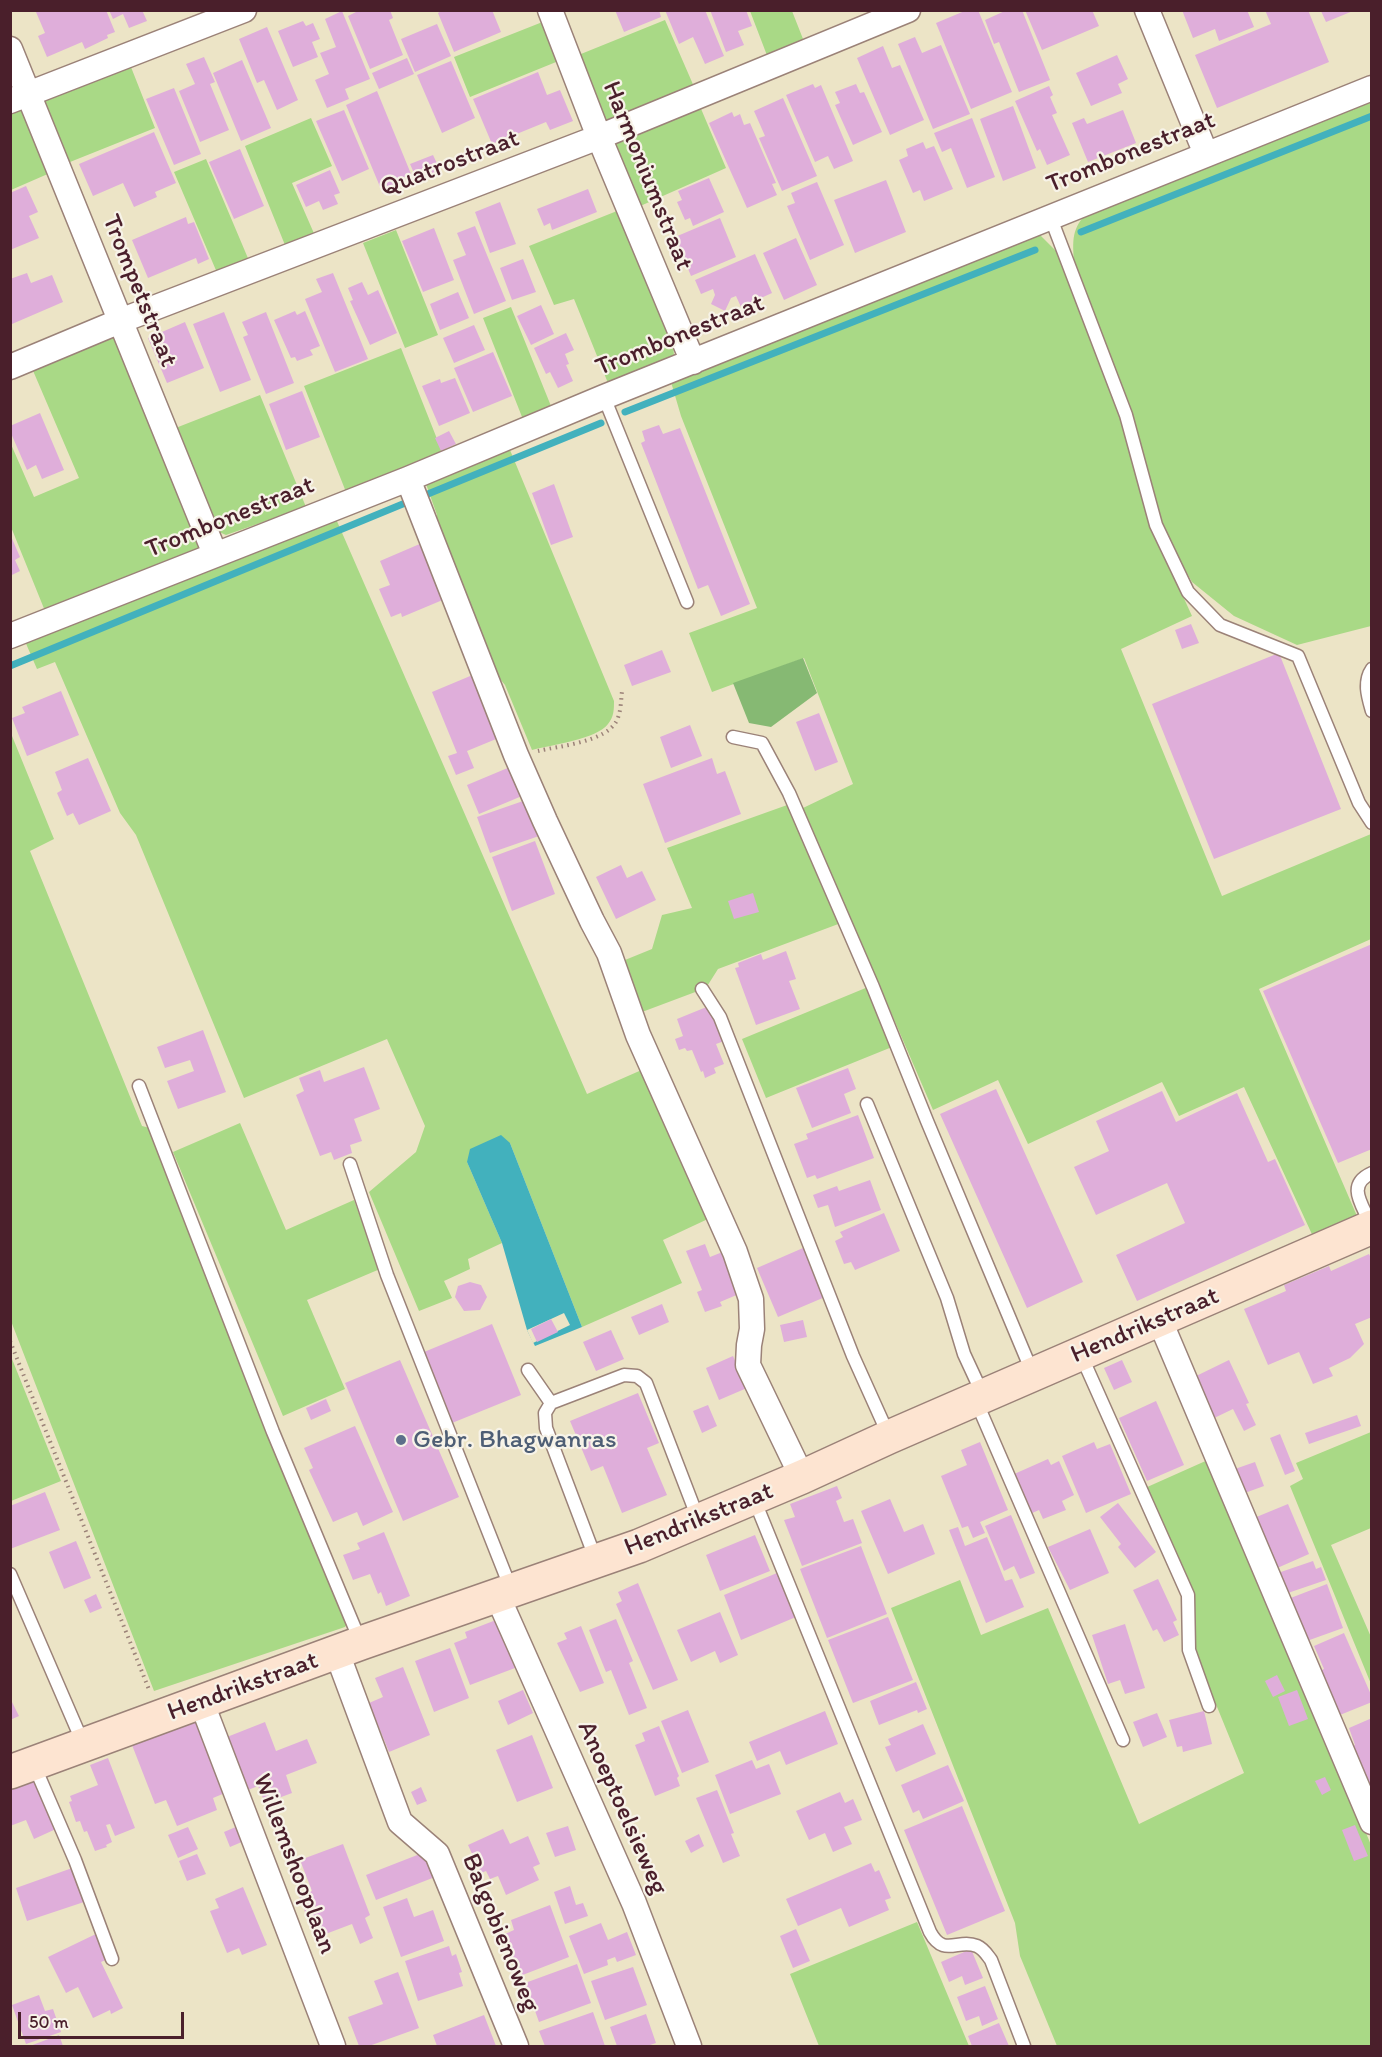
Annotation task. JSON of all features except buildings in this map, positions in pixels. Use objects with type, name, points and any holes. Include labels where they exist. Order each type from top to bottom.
[{"type":"street","points":[[20,97],[244,10]]},
{"type":"street","name":"Harmoniumstraat","points":[[550,10],[599,137],[693,362]]},
{"type":"street","name":"Quatrostraat","points":[[10,368],[120,321],[599,137],[908,10]]},
{"type":"street","points":[[1148,10],[1206,154]]},
{"type":"street","name":"Trompetstraat","points":[[10,49],[20,97],[120,321],[215,554]]},
{"type":"street","name":"Trombonestraat","points":[[10,636],[408,479],[604,397],[1371,88]]},
{"type":"street","points":[[408,479],[516,755],[554,841],[609,953],[638,1035],[735,1252],[751,1299],[752,1329],[748,1365],[802,1477]]},
{"type":"street","name":"Hendrikstraat","points":[[22,1768],[201,1701],[639,1546],[802,1477],[1371,1227]]},
{"type":"street","points":[[1160,1320],[1371,1822]]},
{"type":"street","name":"Anoeptoelsieweg","points":[[504,1593],[634,1903],[689,2046]]},
{"type":"street","name":"Balgobienoweg","points":[[349,1648],[400,1822],[437,1854],[516,2046]]},
{"type":"street","name":"Willemshooplaan","points":[[201,1701],[333,2046]]},
{"type":"lane","points":[[1050,216],[1126,414],[1156,525],[1188,592],[1220,625],[1298,656],[1359,803],[1371,823]]},
{"type":"lane","points":[[604,397],[687,602]]},
{"type":"lane","points":[[1371,669],[1366,690],[1371,711]]},
{"type":"lane","points":[[733,737],[762,743],[789,793],[873,987],[1033,1375]]},
{"type":"lane","points":[[702,989],[720,1017],[853,1356],[889,1437]]},
{"type":"lane","points":[[139,1086],[273,1432],[349,1648]]},
{"type":"lane","points":[[867,1104],[948,1298],[964,1354],[980,1398],[1123,1740]]},
{"type":"lane","points":[[350,1164],[387,1275],[504,1593]]},
{"type":"lane","points":[[1371,1173],[1362,1177],[1357,1183],[1356,1191],[1371,1227]]},
{"type":"lane","points":[[1080,1354],[1188,1595],[1189,1650],[1209,1706]]},
{"type":"lane","points":[[528,1370],[551,1403]]},
{"type":"lane","points":[[596,1561],[546,1428],[545,1413],[551,1403],[624,1375],[637,1376],[646,1383],[699,1521]]},
{"type":"lane","points":[[753,1498],[930,1932],[935,1941],[943,1946],[975,1945],[984,1951],[991,1960],[1024,2046]]},
{"type":"lane","points":[[10,1574],[84,1744]]},
{"type":"lane","points":[[22,1768],[75,1860],[112,1959]]},
{"type":"path","points":[[516,755],[586,740],[610,730],[617,720],[622,691]]},
{"type":"path","points":[[10,1341],[159,1717]]},
{"type":"green space","points":[[750,11],[792,11],[805,44],[768,58]]},
{"type":"green space","points":[[665,20],[695,89],[610,123],[604,121],[576,56]]},
{"type":"green space","points":[[545,21],[561,60],[470,97],[454,57]]},
{"type":"green space","points":[[129,62],[155,128],[65,164],[43,103],[48,96]]},
{"type":"green space","points":[[1371,100],[1371,626],[1297,645],[1234,616],[1192,582],[1170,543],[1158,513],[1131,410],[1074,261],[1073,245],[1077,226],[1091,209]]},
{"type":"green space","points":[[699,104],[726,168],[638,207],[614,143]]},
{"type":"green space","points":[[19,109],[25,111],[50,173],[11,190],[11,113]]},
{"type":"green space","points":[[311,118],[332,166],[292,183],[316,238],[287,250],[245,146]]},
{"type":"green space","points":[[206,159],[250,263],[218,275],[174,172]]},
{"type":"green space","points":[[617,211],[673,343],[674,356],[668,364],[610,388],[574,299],[554,305],[529,246]]},
{"type":"green space","points":[[396,230],[438,335],[405,348],[363,243]]},
{"type":"green space","points":[[1039,234],[1058,253],[1120,414],[1150,524],[1192,616],[1121,649],[1222,896],[1371,834],[1371,939],[1259,989],[1360,1223],[1316,1243],[1244,1087],[1179,1116],[1162,1082],[1028,1144],[998,1080],[933,1110],[803,808],[853,784],[804,658],[712,692],[689,633],[757,608],[681,416],[671,382]]},
{"type":"green space","points":[[511,307],[553,411],[524,422],[483,318]]},
{"type":"green space","points":[[116,335],[201,548],[45,611],[11,527],[10,442],[34,497],[79,478],[31,366]]},
{"type":"green space","points":[[401,348],[443,454],[346,492],[304,386]]},
{"type":"green space","points":[[260,395],[306,507],[226,535],[219,532],[173,429]]},
{"type":"green space","points":[[510,450],[614,701],[614,710],[608,724],[594,734],[532,750],[505,685],[483,658],[436,530],[437,515],[426,484]]},
{"type":"green space","points":[[336,519],[587,1094],[653,1065],[725,1211],[663,1240],[682,1283],[582,1327],[510,1143],[467,1162],[502,1243],[468,1259],[470,1269],[444,1281],[452,1298],[419,1311],[369,1192],[416,1152],[425,1126],[387,1039],[244,1098],[136,835],[120,813],[55,662],[37,669],[24,639]]},
{"type":"green space","points":[[803,658],[817,693],[771,727],[749,723],[733,683]]},
{"type":"green space","points":[[10,731],[54,839],[30,851],[142,1126],[150,1128],[352,1617],[345,1627],[154,1691],[11,1321]]},
{"type":"green space","points":[[790,804],[841,923],[718,969],[706,988],[642,1012],[625,960],[652,949],[662,915],[692,908],[667,848]]},
{"type":"green space","points":[[868,987],[892,1047],[766,1098],[742,1039]]},
{"type":"green space","points":[[240,1123],[286,1230],[354,1200],[380,1269],[307,1300],[345,1389],[283,1416],[173,1152]]},
{"type":"green space","points":[[10,1354],[61,1481],[11,1501],[10,1501]]},
{"type":"green space","points":[[1371,1432],[1371,1528],[1331,1545],[1371,1637],[1371,1684],[1290,1486],[1303,1479],[1296,1463]]},
{"type":"green space","points":[[1210,1459],[1371,1845],[1371,2046],[1057,2046],[1020,1956],[1015,1923],[891,1608],[960,1580],[981,1635],[1048,1608],[1139,1824],[1244,1773],[1193,1648],[1193,1595],[1145,1488]]},
{"type":"green space","points":[[917,1922],[969,2046],[819,2046],[790,1974]]},
{"type":"water","points":[[501,1135],[510,1143],[582,1327],[535,1346],[527,1330],[502,1243],[467,1162],[470,1149]]},
{"type":"pier","points":[[564,1313],[570,1325],[533,1343],[527,1330]]},
{"type":"waterway","points":[[1081,232],[1372,116]]},
{"type":"waterway","points":[[625,412],[1035,250]]},
{"type":"waterway","points":[[423,496],[601,423]]},
{"type":"waterway","points":[[10,666],[410,501]]},
{"type":"place","name":"Gebr. Bhagwanras","points":[[401,1440]]}]
